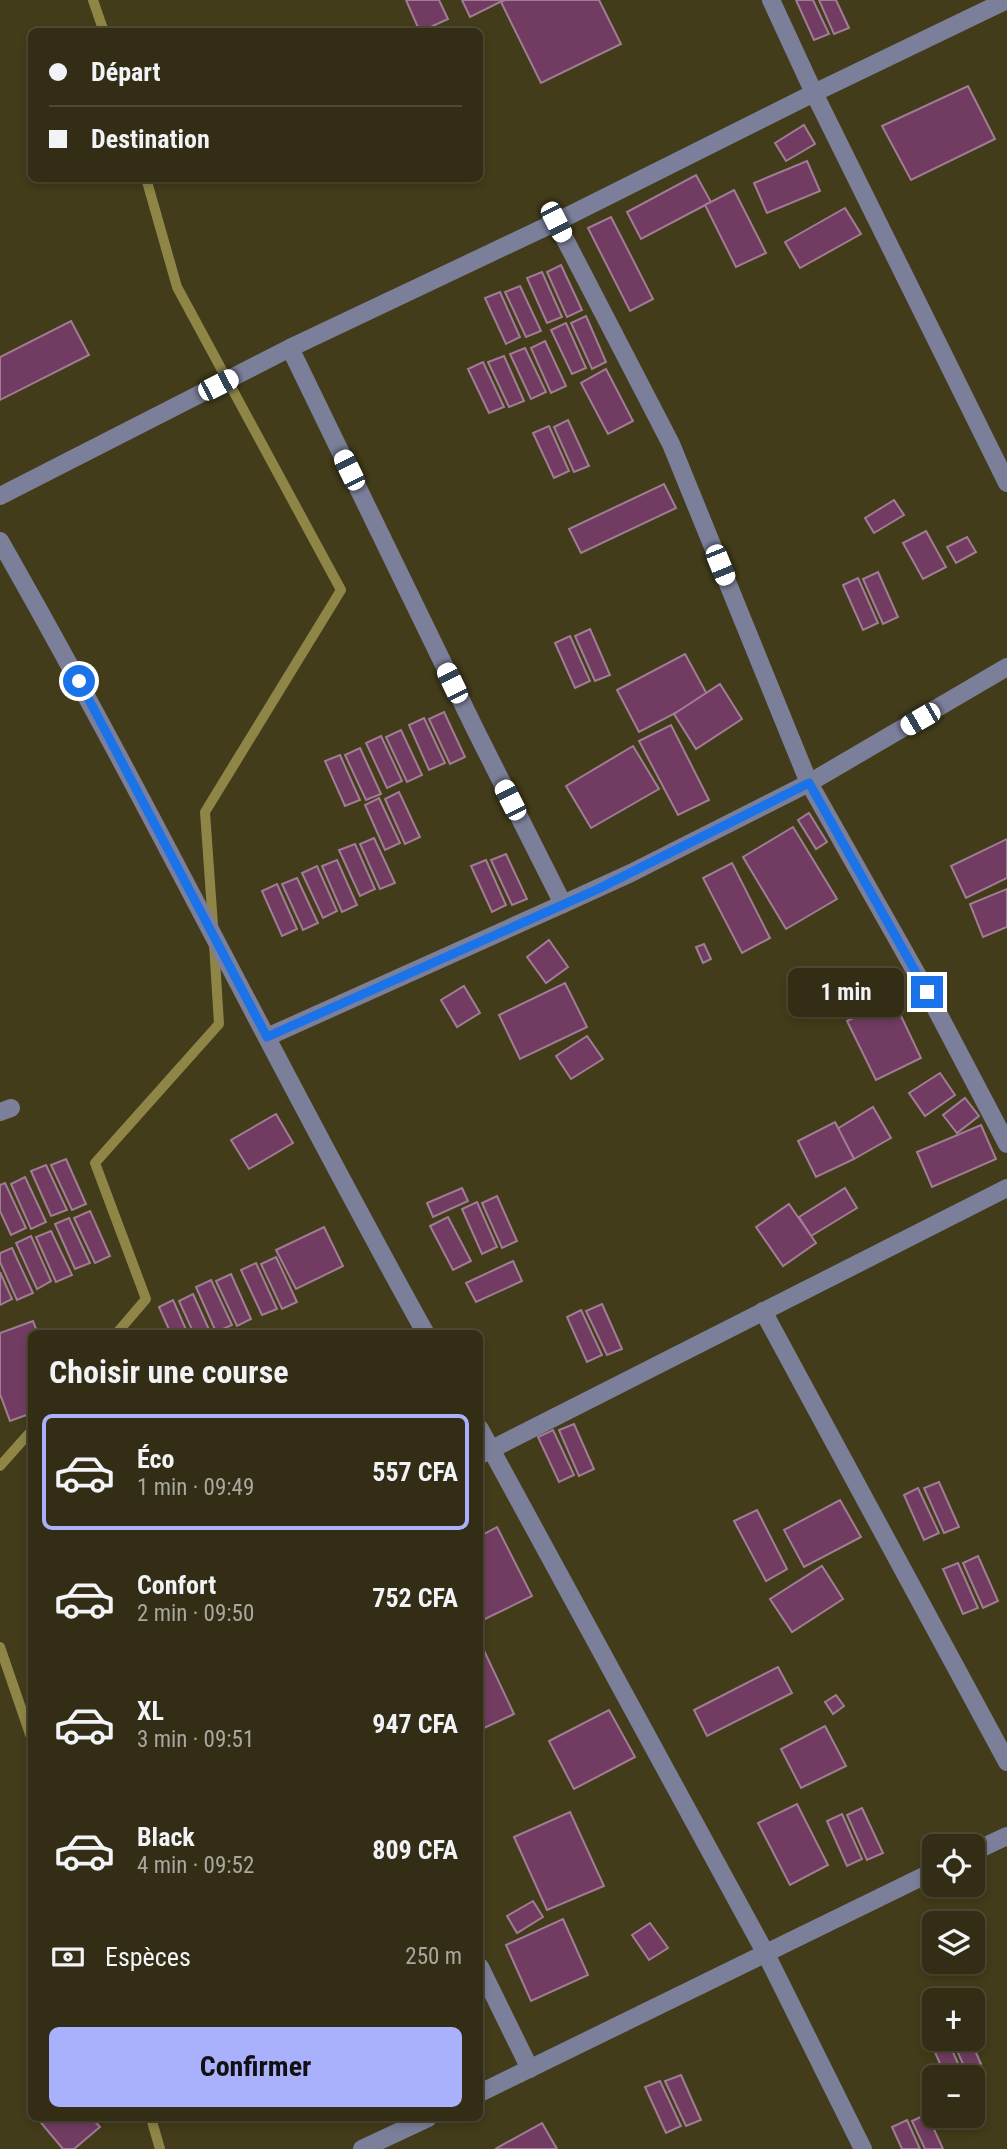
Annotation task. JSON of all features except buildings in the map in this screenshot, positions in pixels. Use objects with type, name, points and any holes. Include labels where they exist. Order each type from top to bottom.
[{"type":"street","points":[[771,0],[814,93],[1007,483]]},
{"type":"street","points":[[0,496],[290,348],[556,222],[1007,0]]},
{"type":"street","points":[[556,222],[671,444],[809,783],[927,992],[1007,1144]]},
{"type":"street","points":[[290,348],[563,904]]},
{"type":"street","points":[[0,541],[66,657],[355,1207],[424,1330]]},
{"type":"street","points":[[267,1037],[631,873],[809,783],[1007,667]]},
{"type":"street","points":[[863,2149],[766,1954],[485,1452],[1007,1188]]},
{"type":"street","points":[[764,1311],[1007,1762]]},
{"type":"street","points":[[985,1846],[1007,1836]]},
{"type":"street","points":[[483,2092],[922,1877]]},
{"type":"street","points":[[483,1972],[530,2069]]},
{"type":"street","points":[[362,2149],[422,2121]]},
{"type":"waterway","points":[[93,0],[103,28]]},
{"type":"waterway","points":[[147,182],[177,287],[341,590],[205,812],[213,925]]},
{"type":"waterway","points":[[119,1330],[146,1299],[95,1163],[219,1024],[214,944]]},
{"type":"waterway","points":[[0,1466],[28,1434]]},
{"type":"waterway","points":[[0,1647],[28,1728]]},
{"type":"waterway","points":[[152,2121],[160,2149]]},
{"type":"route","points":[[79,681],[267,1037],[598,889],[809,783],[927,992]]}]
